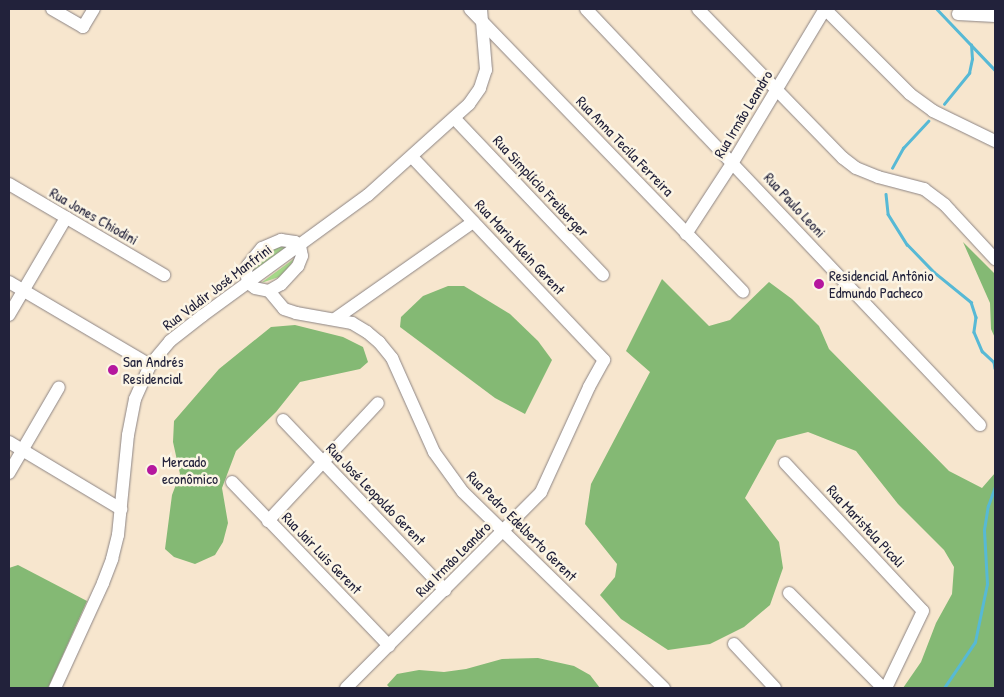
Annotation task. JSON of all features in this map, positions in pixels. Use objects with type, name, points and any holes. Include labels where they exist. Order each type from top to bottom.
[{"type":"street","points":[[52,9],[83,27],[94,9]]},
{"type":"street","name":"Rua Anna Tecila Ferreira","points":[[470,9],[743,292]]},
{"type":"street","name":"Rua Valdir José Manfrini","points":[[54,688],[104,583],[118,535],[128,435],[135,399],[150,365],[170,341],[368,194],[455,119],[480,88],[486,70],[481,9]]},
{"type":"street","name":"Rua Paulo Leoni","points":[[586,9],[733,162],[980,425]]},
{"type":"street","points":[[698,9],[843,158],[856,168],[878,177],[924,189],[945,205],[995,258]]},
{"type":"street","points":[[825,9],[910,94],[933,111],[980,132],[995,141]]},
{"type":"street","name":"Rua Irmão Leandro","points":[[686,234],[733,162],[825,9]]},
{"type":"street","points":[[958,14],[995,16]]},
{"type":"street","name":"Rua Simplício Freiberger","points":[[455,119],[603,275]]},
{"type":"street","points":[[980,132],[995,135]]},
{"type":"street","name":"Rua Maria Klein Gerent","points":[[412,157],[604,360]]},
{"type":"street","name":"Rua Jones Chiodini","points":[[9,184],[164,275]]},
{"type":"street","points":[[9,315],[66,218]]},
{"type":"street","points":[[335,319],[473,222]]},
{"type":"street","points":[[281,240],[295,242],[300,246],[302,256],[298,266],[281,284],[269,291],[255,288],[248,283],[246,271],[248,265],[262,248],[281,240]]},
{"type":"street","points":[[9,282],[150,365]]},
{"type":"street","name":"Rua Pedro Edelberto Gerent","points":[[269,291],[284,309],[352,323],[367,332],[392,358],[434,452],[463,492],[664,688]]},
{"type":"street","name":"Rua Irmão Leandro","points":[[346,688],[541,492],[588,387],[604,360]]},
{"type":"street","points":[[9,473],[59,387]]},
{"type":"street","points":[[268,521],[378,403]]},
{"type":"street","name":"Rua José Leopoldo Gerent","points":[[283,420],[445,590]]},
{"type":"street","points":[[9,442],[122,509]]},
{"type":"street","name":"Rua Maristela Picoli","points":[[785,464],[923,611],[885,688]]},
{"type":"street","name":"Rua Jair Luis Gerent","points":[[232,482],[388,646]]},
{"type":"street","points":[[789,593],[885,688]]},
{"type":"street","points":[[734,644],[776,688]]},
{"type":"green space","points":[[963,242],[995,274],[995,338],[991,329],[990,303]]},
{"type":"green space","points":[[286,247],[252,272],[253,266],[266,252]]},
{"type":"green space","points":[[295,258],[279,277],[261,283]]},
{"type":"green space","points":[[662,279],[709,326],[730,320],[769,282],[792,299],[819,326],[829,349],[949,471],[982,488],[995,473],[995,688],[903,688],[921,662],[936,623],[952,594],[954,567],[944,550],[898,504],[856,451],[808,432],[777,440],[745,498],[779,542],[783,568],[770,605],[744,627],[710,644],[668,650],[621,619],[600,595],[615,577],[617,564],[585,524],[591,484],[650,372],[626,351]]},
{"type":"green space","points":[[448,286],[464,286],[510,314],[538,341],[552,360],[525,414],[495,398],[400,327],[401,317],[423,296]]},
{"type":"green space","points":[[295,325],[343,337],[363,347],[368,362],[360,369],[300,382],[276,412],[236,451],[222,488],[228,523],[223,542],[215,555],[195,564],[174,557],[165,549],[172,495],[180,474],[173,442],[174,421],[219,369],[271,327]]},
{"type":"green space","points":[[18,565],[87,601],[48,688],[9,688],[9,568]]},
{"type":"green space","points":[[538,658],[574,666],[590,675],[600,688],[390,688],[387,685],[397,674],[419,670],[444,672],[466,669],[502,659]]},
{"type":"waterway","points":[[937,9],[995,70]]},
{"type":"waterway","points":[[944,104],[969,73],[972,59],[971,45]]},
{"type":"waterway","points":[[892,168],[903,148],[928,121]]},
{"type":"waterway","points":[[886,194],[888,214],[907,244],[934,272],[971,302],[976,317],[974,332],[982,351],[994,362],[995,368]]},
{"type":"waterway","points":[[944,688],[975,642],[987,584],[984,530],[988,506],[995,487]]},
{"type":"place","name":"Residencial Antônio Edmundo Pacheco","points":[[819,284]]},
{"type":"place","name":"San Andrés Residencial","points":[[113,370]]},
{"type":"place","name":"Mercado econômico","points":[[152,470]]}]
